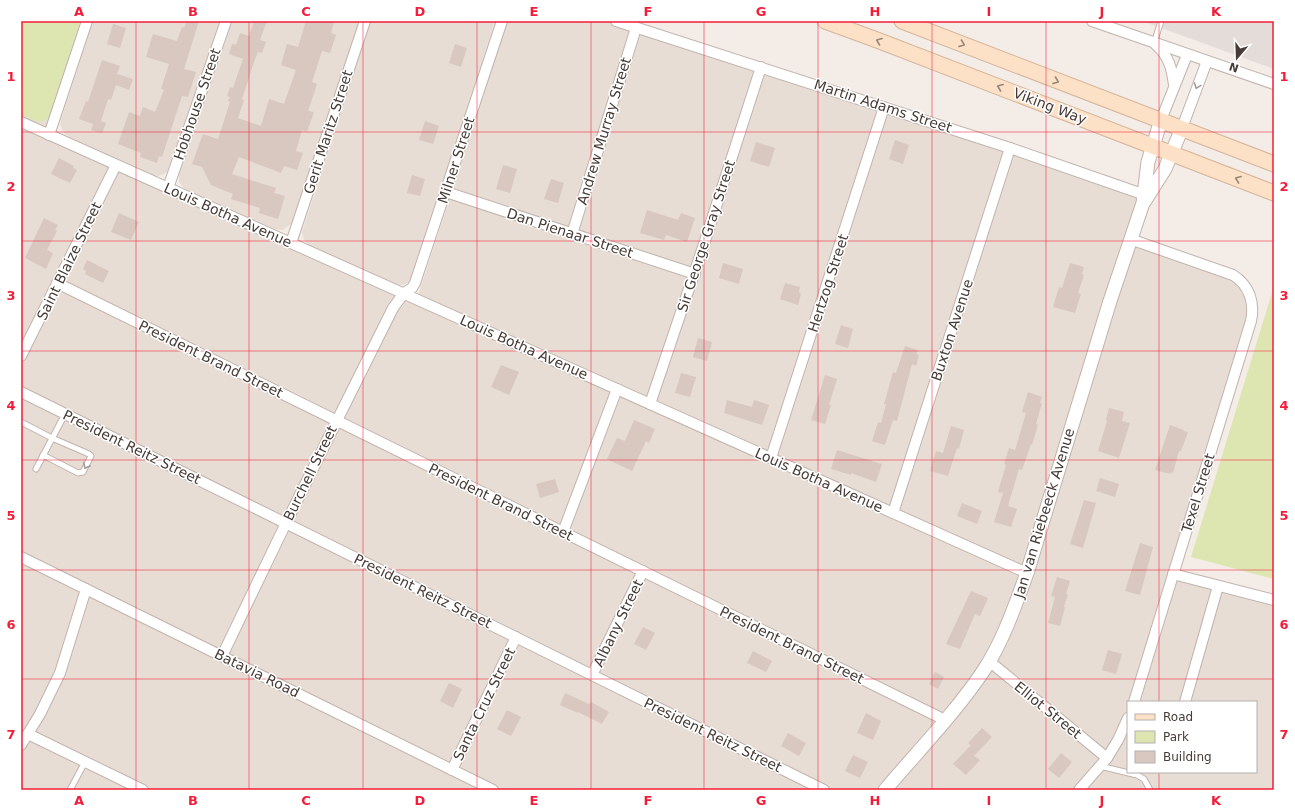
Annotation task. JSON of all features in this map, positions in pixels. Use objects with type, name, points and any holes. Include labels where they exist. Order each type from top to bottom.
[{"type":"main road","name":"Viking Way","points":[[825,21],[1274,193]]},
{"type":"main road","name":"Viking Way","points":[[902,21],[1274,164]]},
{"type":"street","points":[[49,135],[87,21]]},
{"type":"street","name":"Hobhouse Street","points":[[168,188],[226,21]]},
{"type":"street","name":"Gerit Maritz Street","points":[[291,243],[365,21]]},
{"type":"street","name":"Milner Street","points":[[404,293],[412,288],[415,283],[502,21]]},
{"type":"street","name":"Martin Adams Street","points":[[616,21],[1010,148],[1145,198]]},
{"type":"street","points":[[1092,21],[1274,84]]},
{"type":"street","name":"Andrew Murray Street","points":[[572,234],[636,28]]},
{"type":"street","points":[[1154,43],[1168,60],[1172,71],[1174,87]]},
{"type":"street","name":"Jan van Riebeeck Avenue","points":[[885,790],[971,687],[989,662],[1005,631],[1027,573],[1068,435],[1130,239],[1145,198],[1148,162],[1152,146],[1187,55]]},
{"type":"street","name":"Jan van Riebeeck Avenue","points":[[1145,198],[1166,169],[1173,154],[1207,61]]},
{"type":"street","name":"Sir George Gray Street","points":[[650,404],[761,67]]},
{"type":"street","name":"Hertzog Street","points":[[771,458],[884,107]]},
{"type":"street","name":"Louis Botha Avenue","points":[[21,122],[1027,573]]},
{"type":"street","name":"Buxton Avenue","points":[[893,513],[1010,148]]},
{"type":"street","name":"Saint Blaize Street","points":[[21,356],[116,164]]},
{"type":"street","name":"Dan Pienaar Street","points":[[446,192],[694,274]]},
{"type":"street","name":"Texel Street","points":[[1130,239],[1229,273],[1238,278],[1248,290],[1252,302],[1253,314],[1134,701]]},
{"type":"street","name":"President Brand Street","points":[[58,283],[945,720]]},
{"type":"street","name":"Burchell Street","points":[[222,656],[286,523],[393,308],[404,293]]},
{"type":"street","points":[[564,532],[617,389]]},
{"type":"street","name":"President Reitz Street","points":[[21,392],[824,790]]},
{"type":"street","name":"Batavia Road","points":[[21,557],[493,790]]},
{"type":"street","name":"Albany Street","points":[[592,675],[643,571]]},
{"type":"street","points":[[1173,574],[1274,600]]},
{"type":"street","points":[[1185,701],[1218,586]]},
{"type":"street","points":[[21,744],[48,699],[60,673],[86,589]]},
{"type":"street","name":"Santa Cruz Street","points":[[452,770],[516,637]]},
{"type":"street","name":"Elliot Street","points":[[989,662],[1107,758]]},
{"type":"street","points":[[1079,790],[1107,758],[1118,740],[1127,720]]},
{"type":"street","points":[[28,734],[143,790]]},
{"type":"lane","points":[[1154,43],[1161,21]]},
{"type":"lane","points":[[36,469],[65,414]]},
{"type":"lane","points":[[21,422],[52,438],[89,454],[90,458],[83,472],[78,473],[43,455]]},
{"type":"lane","points":[[70,790],[85,762]]},
{"type":"lane","points":[[1100,766],[1127,773]]},
{"type":"lane","points":[[1129,773],[1144,779],[1150,790]]},
{"type":"shaded area","points":[[21,21],[82,21],[44,138],[415,305],[507,21],[613,21],[1142,195],[1129,238],[1230,272],[1254,305],[1173,574],[1274,601],[1274,790],[21,790]]},
{"type":"shaded area","points":[[93,21],[220,21],[169,167],[167,172],[162,175],[152,175],[69,137],[63,132],[60,124],[61,120]]},
{"type":"shaded area","points":[[232,21],[359,21],[294,219],[291,224],[283,230],[272,229],[187,191],[179,182],[179,173]]},
{"type":"shaded area","points":[[371,21],[495,21],[413,277],[406,284],[401,285],[310,246],[304,240],[302,232]]},
{"type":"shaded area","points":[[1142,21],[1274,21],[1274,69]]},
{"type":"green space","points":[[21,21],[80,21],[52,112],[49,117],[42,121],[34,120],[21,114]]},
{"type":"green space","points":[[1274,286],[1274,579],[1191,557]]},
{"type":"building","points":[[187,21],[199,21],[184,69],[196,72],[188,97],[182,96],[162,157],[159,156],[157,163],[140,157],[141,153],[118,144],[129,112],[140,116],[143,107],[155,112],[164,90],[161,89],[169,64],[146,57],[153,34],[177,41],[182,27],[184,28]]},
{"type":"building","points":[[254,21],[267,21],[260,40],[266,42],[262,53],[258,52],[254,62],[242,99],[244,100],[238,118],[261,126],[269,99],[284,104],[296,70],[281,65],[287,44],[298,47],[306,21],[334,21],[331,33],[336,35],[330,53],[322,51],[312,82],[317,84],[308,111],[314,112],[307,132],[302,130],[296,151],[303,153],[297,170],[284,166],[281,173],[239,157],[232,174],[276,188],[274,193],[285,196],[278,219],[259,213],[260,208],[231,199],[233,194],[211,185],[202,167],[192,164],[203,134],[218,139],[230,102],[228,101],[230,97],[227,96],[230,87],[233,88],[243,59],[229,54],[232,44],[236,45],[240,33],[249,36]]},
{"type":"building","points":[[113,24],[126,28],[120,48],[107,44]]},
{"type":"building","points":[[455,44],[467,48],[461,67],[449,63]]},
{"type":"building","points":[[102,60],[120,66],[117,74],[133,79],[129,90],[116,85],[111,100],[108,99],[101,121],[106,123],[102,133],[91,130],[93,124],[79,119],[86,101],[88,102]]},
{"type":"building","points":[[425,121],[439,126],[433,144],[419,140]]},
{"type":"building","points":[[895,140],[909,145],[903,164],[889,159]]},
{"type":"building","points":[[756,142],[775,148],[769,167],[750,161]]},
{"type":"building","points":[[59,158],[74,166],[73,168],[77,170],[70,183],[51,174]]},
{"type":"building","points":[[503,165],[517,169],[510,193],[496,189]]},
{"type":"building","points":[[412,175],[425,179],[420,196],[407,193]]},
{"type":"building","points":[[551,179],[564,183],[558,203],[544,199]]},
{"type":"building","points":[[647,210],[678,220],[681,213],[695,218],[687,242],[666,235],[664,240],[640,233]]},
{"type":"building","points":[[119,213],[139,222],[131,240],[111,232]]},
{"type":"building","points":[[44,218],[58,225],[55,230],[57,231],[47,250],[53,253],[46,269],[25,258]]},
{"type":"building","points":[[87,260],[109,271],[103,283],[85,274],[86,271],[83,269]]},
{"type":"building","points":[[723,263],[743,269],[739,284],[719,278]]},
{"type":"building","points":[[1070,263],[1084,267],[1082,274],[1084,275],[1078,293],[1081,294],[1075,313],[1053,307],[1059,287],[1062,288]]},
{"type":"building","points":[[785,283],[800,287],[799,292],[801,294],[798,305],[780,299]]},
{"type":"building","points":[[841,325],[853,329],[848,348],[835,344]]},
{"type":"building","points":[[698,338],[712,342],[707,361],[693,357]]},
{"type":"building","points":[[905,346],[918,350],[916,354],[919,355],[916,366],[912,364],[897,421],[893,420],[885,445],[872,441],[878,422],[881,423],[886,404],[884,404],[893,372],[896,373]]},
{"type":"building","points":[[501,365],[519,372],[509,395],[491,387]]},
{"type":"building","points":[[681,373],[696,377],[690,397],[675,393]]},
{"type":"building","points":[[825,375],[837,379],[825,424],[811,420]]},
{"type":"building","points":[[1028,392],[1042,397],[1040,403],[1042,403],[1036,424],[1038,425],[1032,445],[1031,444],[1022,470],[1019,469],[1008,506],[1017,509],[1011,527],[994,522],[1003,493],[998,492],[1006,465],[1004,464],[1009,448],[1015,450],[1026,413],[1022,412]]},
{"type":"building","points":[[727,400],[752,407],[754,400],[769,405],[762,425],[724,413]]},
{"type":"building","points":[[1109,408],[1124,412],[1122,421],[1130,423],[1119,458],[1098,451],[1107,421]]},
{"type":"building","points":[[634,420],[655,429],[649,443],[646,441],[632,471],[607,459],[617,438],[625,441]]},
{"type":"building","points":[[1170,425],[1188,432],[1181,451],[1179,451],[1173,473],[1171,472],[1170,474],[1155,470]]},
{"type":"building","points":[[951,426],[964,430],[959,449],[957,448],[948,476],[930,471],[936,451],[943,453]]},
{"type":"building","points":[[837,450],[882,464],[876,482],[851,473],[851,475],[831,469]]},
{"type":"building","points":[[1100,478],[1119,484],[1115,497],[1096,491]]},
{"type":"building","points":[[555,479],[559,492],[540,498],[536,484]]},
{"type":"building","points":[[1084,500],[1096,503],[1083,548],[1070,544]]},
{"type":"building","points":[[962,503],[982,511],[977,524],[957,516]]},
{"type":"building","points":[[1140,543],[1153,547],[1140,595],[1125,591]]},
{"type":"building","points":[[1057,577],[1070,581],[1060,626],[1048,623],[1055,597],[1051,596]]},
{"type":"building","points":[[971,591],[988,598],[980,616],[975,614],[960,649],[946,644]]},
{"type":"building","points":[[643,627],[655,633],[646,650],[634,644]]},
{"type":"building","points":[[1108,650],[1122,654],[1116,674],[1102,670]]},
{"type":"building","points":[[753,651],[772,661],[766,672],[747,663]]},
{"type":"building","points":[[935,672],[944,677],[938,689],[929,684]]},
{"type":"building","points":[[449,683],[462,689],[453,708],[440,701]]},
{"type":"building","points":[[565,693],[589,704],[591,702],[609,712],[602,724],[560,705]]},
{"type":"building","points":[[507,710],[521,717],[511,736],[497,729]]},
{"type":"building","points":[[866,713],[881,721],[873,740],[857,733]]},
{"type":"building","points":[[982,728],[992,737],[974,756],[980,760],[966,775],[953,764],[971,745],[968,743]]},
{"type":"building","points":[[788,733],[806,743],[799,756],[781,746]]},
{"type":"building","points":[[1061,753],[1072,762],[1059,778],[1048,769]]},
{"type":"building","points":[[853,755],[868,762],[860,778],[845,771]]}]
